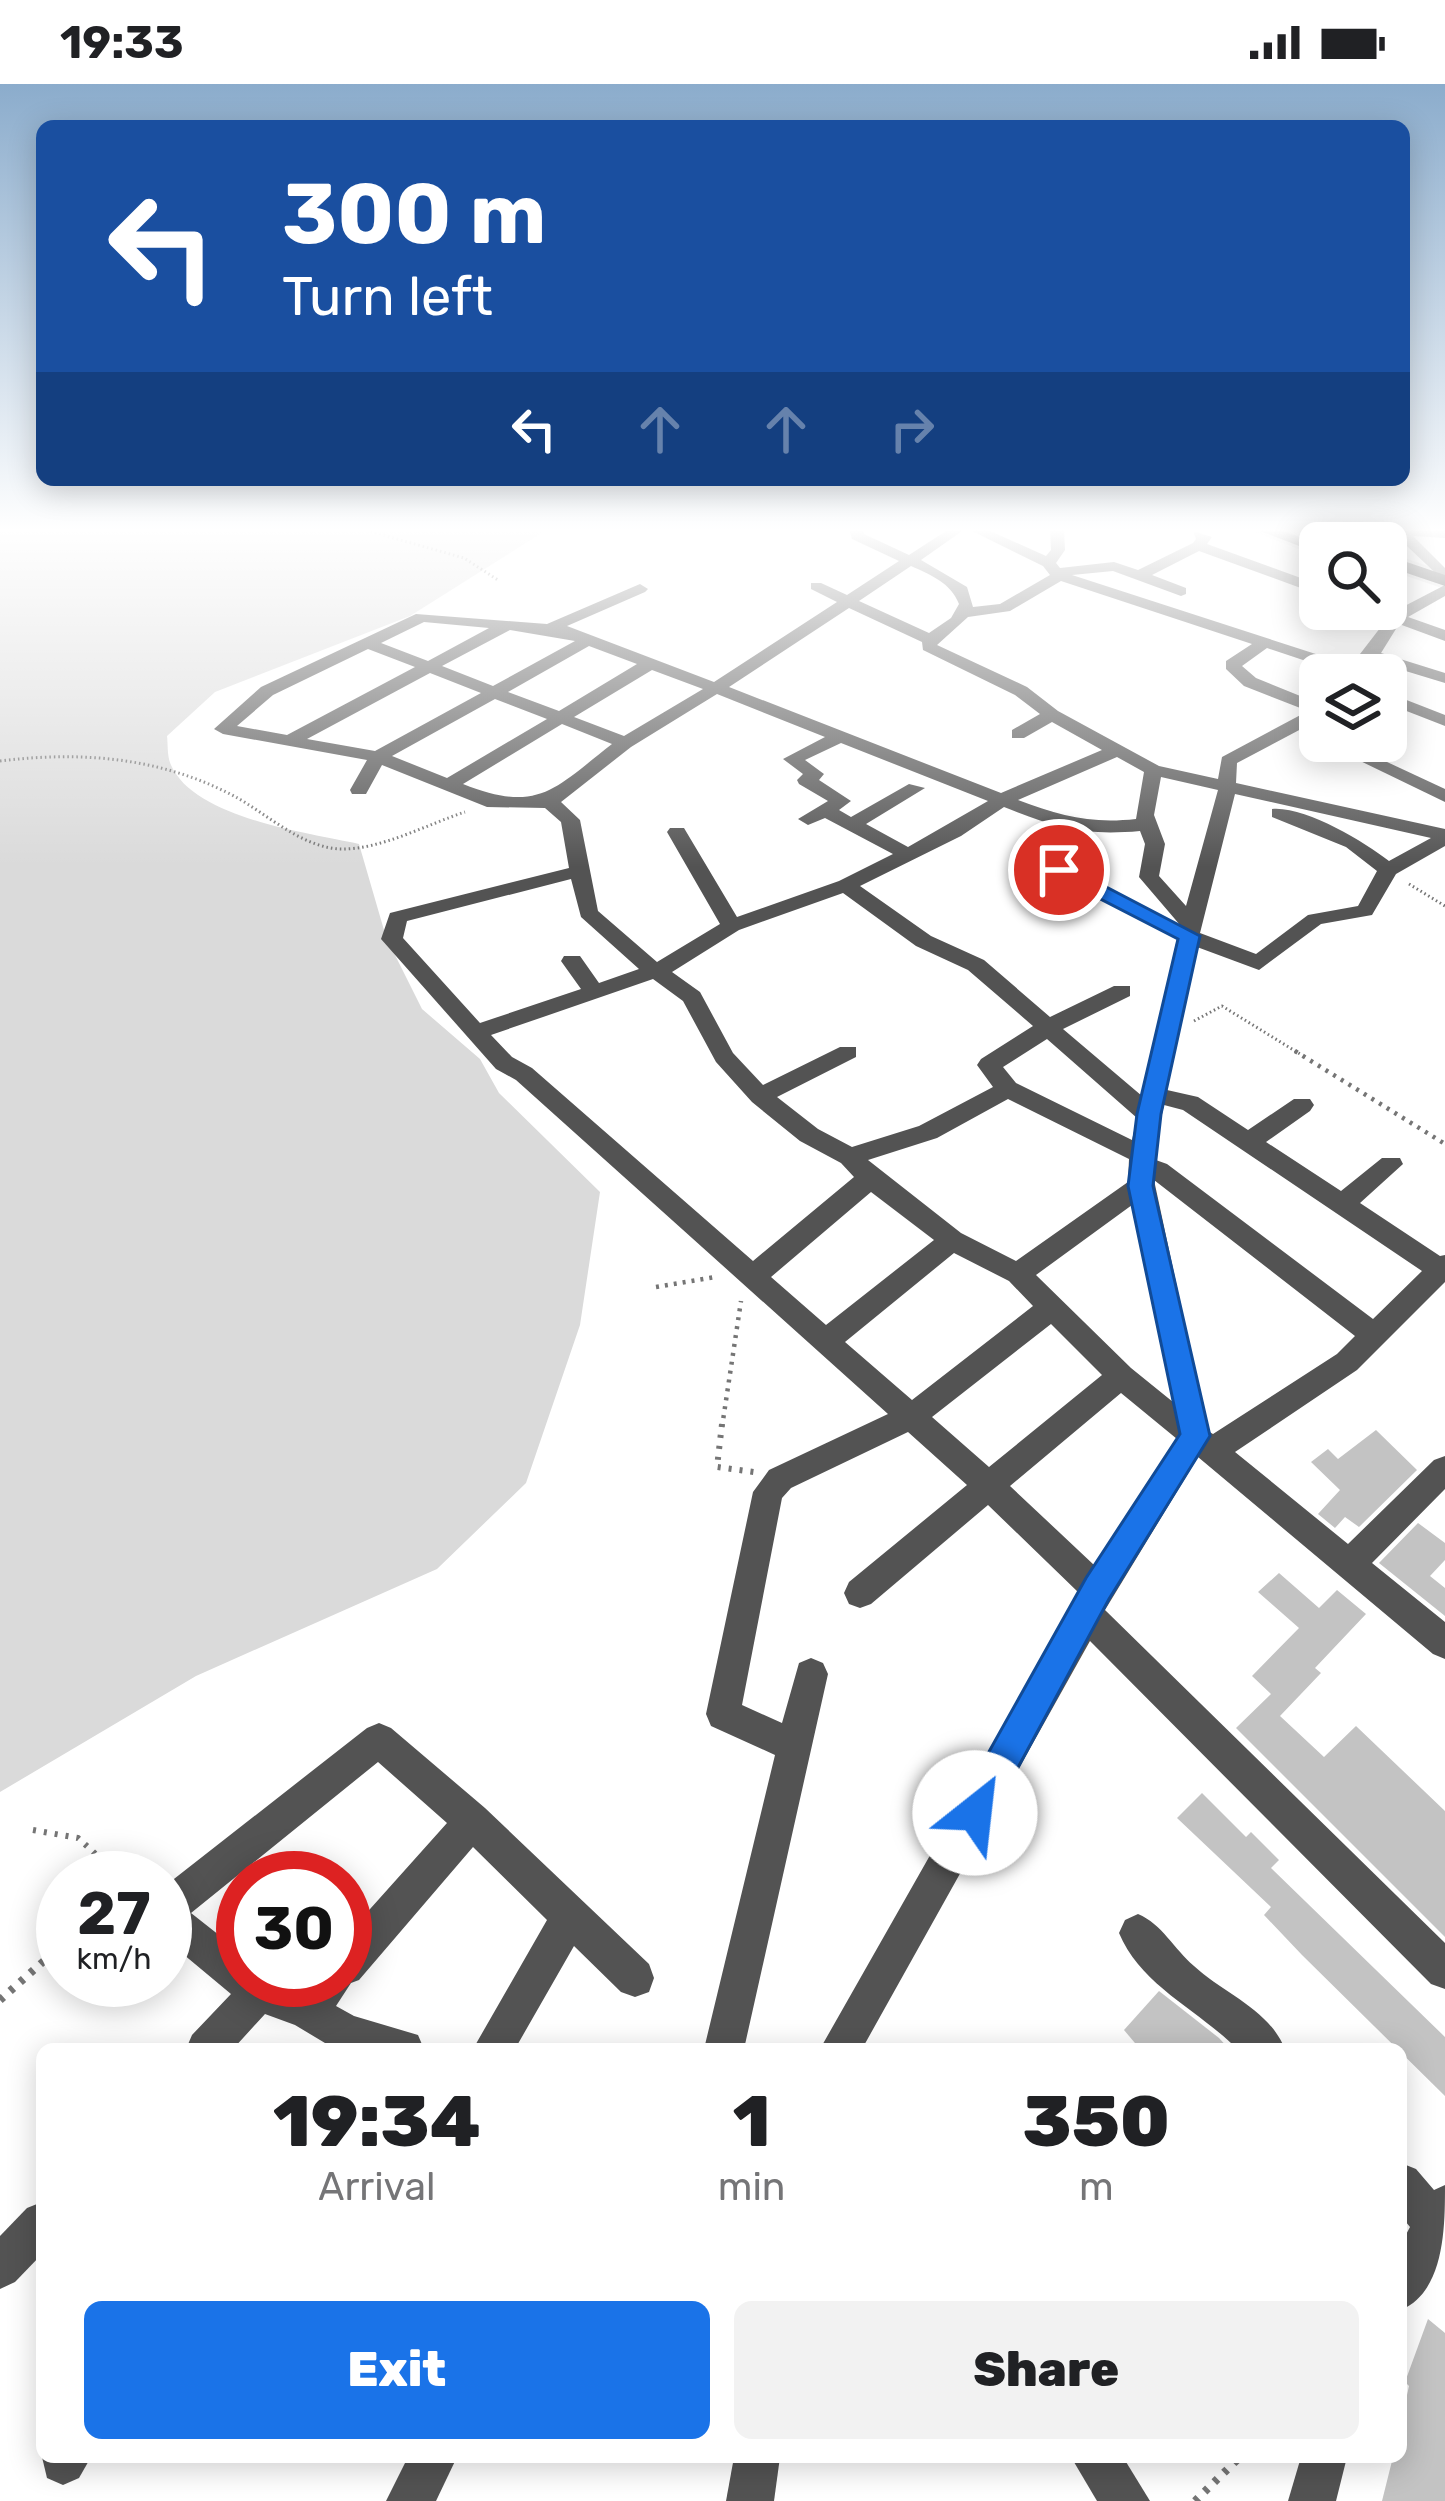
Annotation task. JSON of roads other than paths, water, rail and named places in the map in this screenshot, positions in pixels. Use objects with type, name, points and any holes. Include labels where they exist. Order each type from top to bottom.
[{"type":"street","points":[[290,741],[478,642]]},
{"type":"street","points":[[359,790],[378,757],[585,642]]},
{"type":"street","points":[[593,642],[844,735],[962,788],[1076,828],[1150,824]]},
{"type":"street","points":[[625,743],[368,643],[267,691],[223,729],[378,757],[494,803],[550,802],[625,743],[787,642]]},
{"type":"street","points":[[930,642],[929,647],[1021,691],[1052,715],[1154,770],[1445,837]]},
{"type":"street","points":[[1253,642],[1299,656]]},
{"type":"street","points":[[1368,654],[1377,642]]},
{"type":"street","points":[[1262,645],[1232,665],[1250,682],[1299,702]]},
{"type":"street","points":[[449,785],[651,663]]},
{"type":"street","points":[[1407,666],[1445,678]]},
{"type":"street","points":[[1407,706],[1445,721]]},
{"type":"street","points":[[1018,734],[1052,715]]},
{"type":"street","points":[[1204,1443],[1141,1169],[1190,930],[1239,793],[1228,761],[1299,721]]},
{"type":"street","points":[[1292,724],[1299,727]]},
{"type":"street","points":[[844,735],[792,760],[815,774],[806,780],[842,802],[817,815],[852,824],[909,855]]},
{"type":"street","points":[[476,1032],[659,970],[732,926],[846,885],[909,855],[1004,799],[1116,751]]},
{"type":"street","points":[[1373,762],[1445,796]]},
{"type":"street","points":[[1154,770],[1144,814],[1155,844],[1149,877],[1190,930]]},
{"type":"street","points":[[852,824],[916,788]]},
{"type":"street","points":[[1239,793],[1315,830],[1322,826],[1388,870]]},
{"type":"street","points":[[550,802],[570,820],[588,913],[623,948],[692,997],[724,1057],[760,1096],[809,1135],[850,1157],[870,1178],[952,1240],[1018,1274],[1120,1376],[1445,1643]]},
{"type":"street","points":[[677,832],[732,926]]},
{"type":"street","points":[[1069,865],[1059,870],[1258,963],[1315,919],[1365,911],[1388,870],[1445,837]]},
{"type":"street","points":[[580,871],[397,917],[392,939],[504,1064],[524,1074],[749,1280],[826,1341],[990,1487],[1092,1602],[1445,1970]]},
{"type":"street","points":[[843,2043],[1092,1602],[1204,1443],[1347,1362],[1442,1267],[1190,1103],[1152,1104],[976,965],[949,956],[882,915],[846,885]]},
{"type":"street","points":[[572,961],[595,992]]},
{"type":"street","points":[[1122,991],[1050,1026],[989,1065],[1008,1089],[1141,1169],[1158,1171],[1375,1336]]},
{"type":"street","points":[[760,1096],[848,1052]]},
{"type":"street","points":[[850,1157],[928,1132],[1008,1089]]},
{"type":"street","points":[[1249,1141],[1302,1105]]},
{"type":"street","points":[[1343,1203],[1391,1164]]},
{"type":"street","points":[[1018,1274],[1141,1169]]},
{"type":"street","points":[[749,1280],[870,1178]]},
{"type":"street","points":[[826,1341],[952,1240]]},
{"type":"street","points":[[793,1746],[723,1714],[768,1492],[780,1479],[911,1418],[1051,1308]]},
{"type":"street","points":[[860,1593],[1120,1376]]},
{"type":"street","points":[[1349,1564],[1445,1468]]},
{"type":"street","points":[[725,2043],[811,1675]]},
{"type":"street","points":[[192,1890],[379,1740],[635,1978]]},
{"type":"street","points":[[372,1935],[472,1822]]},
{"type":"street","points":[[496,2043],[570,1917]]},
{"type":"street","points":[[1138,1933],[1182,1982],[1223,2008],[1259,2043]]},
{"type":"street","points":[[192,1935],[216,1956]]},
{"type":"street","points":[[210,2043],[234,2007]]},
{"type":"street","points":[[328,2007],[346,2034],[381,2043]]},
{"type":"street","points":[[1407,2189],[1440,2215],[1407,2277]]},
{"type":"street","points":[[0,2267],[36,2229]]},
{"type":"street","points":[[410,2501],[431,2463]]},
{"type":"street","points":[[750,2501],[757,2463]]},
{"type":"street","points":[[1098,2463],[1126,2501]]},
{"type":"street","points":[[1312,2501],[1322,2463]]}]
